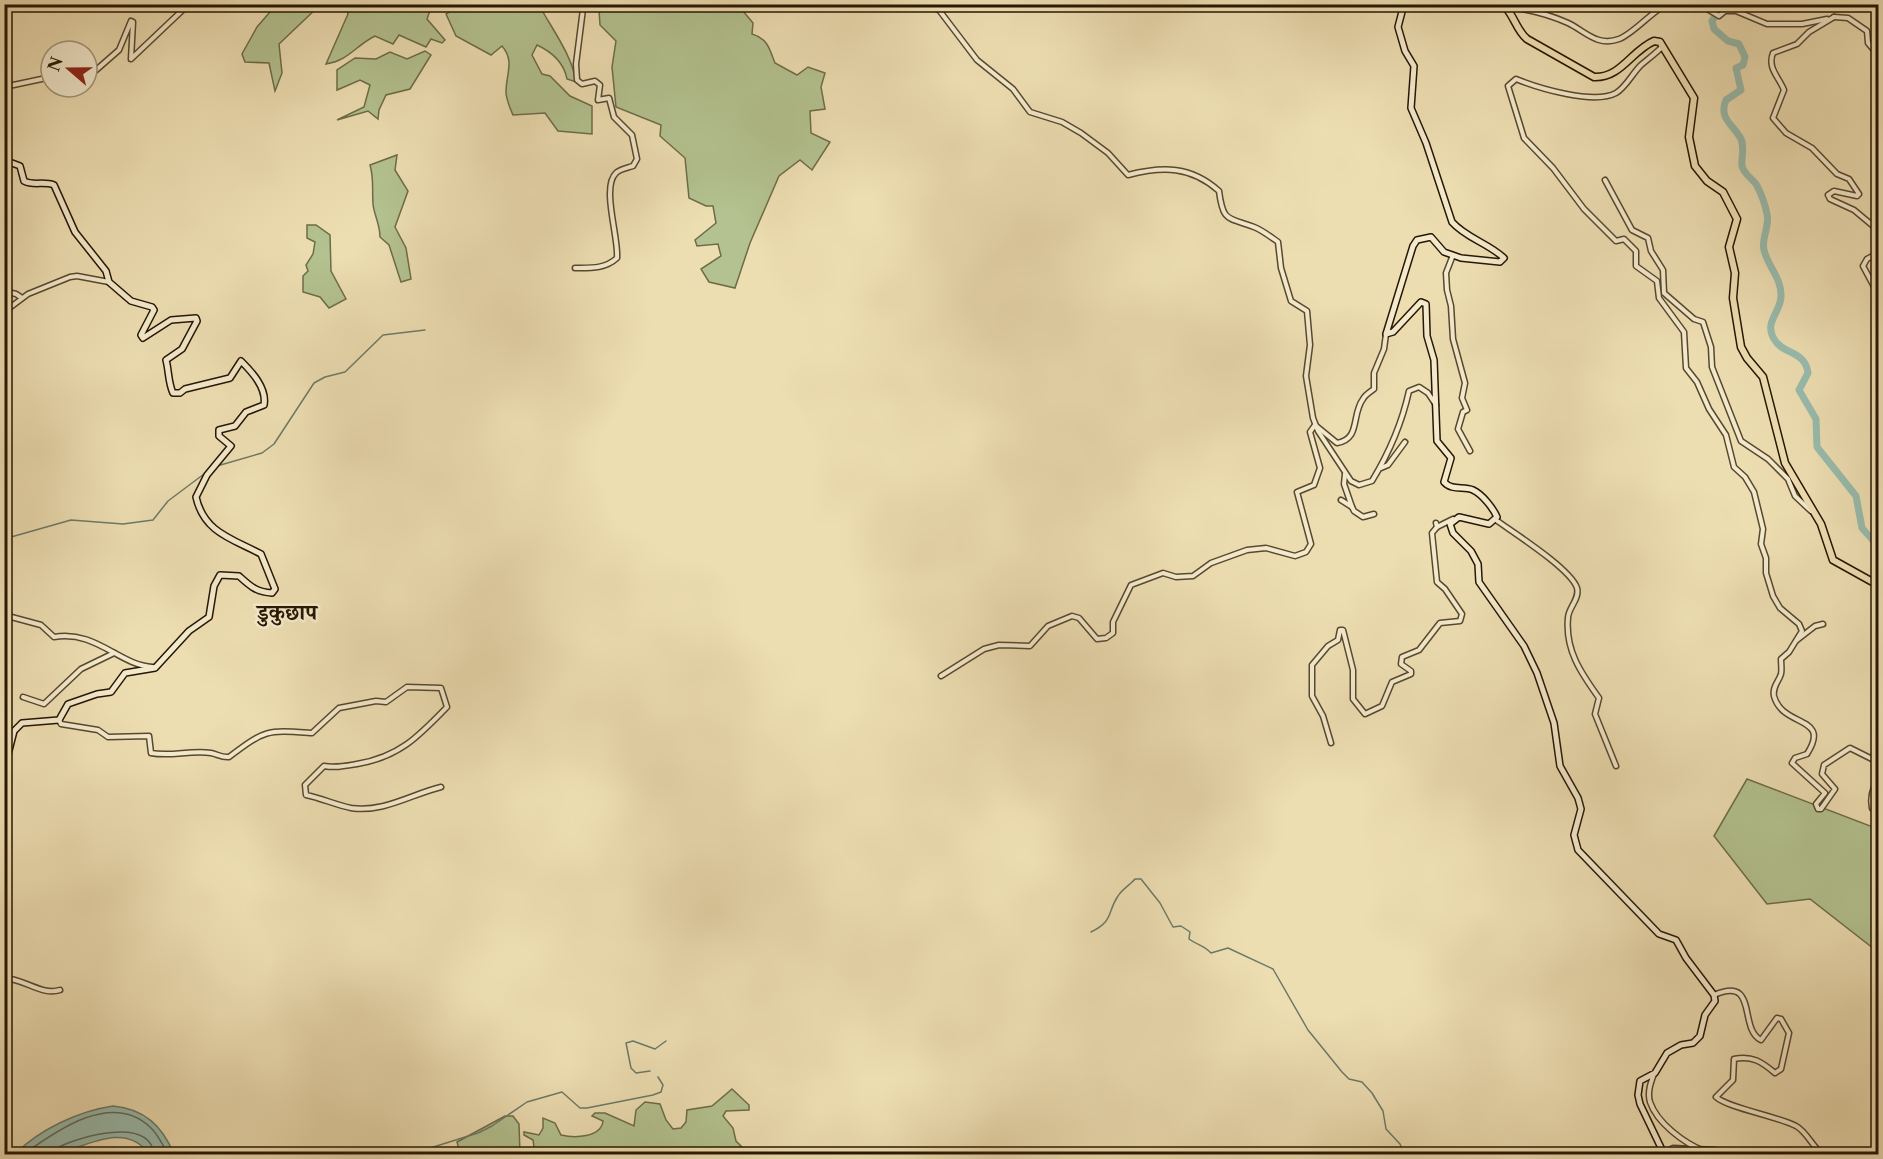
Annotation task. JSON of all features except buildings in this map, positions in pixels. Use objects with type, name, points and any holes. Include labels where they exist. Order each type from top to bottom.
[{"type":"main road","points":[[1504,6],[1519,32],[1527,39],[1594,77],[1614,73],[1651,42],[1658,41],[1662,47],[1694,98],[1689,137],[1695,166],[1707,181],[1723,192],[1737,219],[1729,248],[1735,273],[1733,298],[1742,347],[1747,358],[1764,377],[1785,463],[1821,524],[1833,560],[1878,585]]},
{"type":"street","points":[[99,68],[119,51],[130,21],[133,33],[131,59],[189,4]]},
{"type":"street","points":[[575,268],[601,267],[617,258],[614,211],[610,198],[612,178],[617,171],[633,166],[637,159],[632,135],[614,117],[609,98],[598,100],[600,85],[595,81],[582,84],[578,80],[576,64],[583,9],[578,4]]},
{"type":"street","points":[[923,4],[939,10],[976,60],[1013,89],[1022,104],[1032,113],[1062,122],[1081,133],[1107,153],[1128,175],[1150,170],[1185,171],[1202,176],[1219,190],[1221,209],[1229,220],[1256,227],[1278,242],[1281,268],[1291,301],[1307,311],[1310,345],[1306,376],[1315,425],[1345,473],[1359,485],[1372,481],[1381,468],[1403,416],[1409,391],[1419,387],[1428,393],[1436,405]]},
{"type":"street","points":[[1315,425],[1337,443],[1346,442],[1353,434],[1362,400],[1374,388],[1374,373],[1384,349],[1386,334],[1413,246],[1417,240],[1431,237],[1444,252],[1461,258],[1500,262],[1504,258],[1496,250],[1460,231],[1452,222],[1447,210],[1426,143],[1411,108],[1414,66],[1405,51],[1398,27],[1404,4]]},
{"type":"street","points":[[1504,6],[1528,9],[1570,24],[1593,39],[1615,41],[1626,36],[1645,18],[1667,4]]},
{"type":"street","points":[[1699,4],[1713,14],[1724,15],[1725,11]]},
{"type":"street","points":[[1718,4],[1725,11],[1736,11],[1767,24],[1802,24],[1834,17],[1848,18],[1867,31],[1869,43],[1878,56]]},
{"type":"street","points":[[1869,4],[1878,9]]},
{"type":"street","points":[[1834,17],[1809,32],[1797,44],[1773,53],[1771,59],[1774,73],[1784,90],[1773,118],[1786,133],[1812,148],[1837,174],[1854,183],[1859,194],[1857,196],[1831,191],[1828,195],[1830,199],[1854,210],[1878,230]]},
{"type":"street","points":[[1657,281],[1636,266],[1636,251],[1624,239],[1616,241],[1598,224],[1553,168],[1524,138],[1508,86],[1516,79],[1557,92],[1594,96],[1612,94],[1618,92],[1640,66],[1662,47]]},
{"type":"street","points":[[4,87],[39,80]]},
{"type":"street","points":[[4,160],[20,165],[24,181],[29,183],[45,181],[54,185],[60,192],[75,232],[106,271],[109,282]]},
{"type":"street","points":[[1605,180],[1632,230],[1648,238],[1651,251],[1663,270],[1664,293],[1694,319],[1703,322],[1713,367],[1741,441],[1768,459],[1788,478],[1795,496],[1814,514]]},
{"type":"street","points":[[1878,253],[1867,259],[1863,266],[1878,294]]},
{"type":"street","points":[[1454,255],[1446,273],[1447,290],[1451,306],[1453,339],[1465,383],[1462,398],[1467,410],[1463,412],[1458,429],[1470,451]]},
{"type":"street","points":[[1663,270],[1657,281],[1659,298],[1684,332],[1686,368],[1697,382],[1709,409],[1725,435],[1734,467],[1745,477],[1754,492],[1763,529],[1761,543],[1766,558],[1766,573],[1773,596],[1780,608],[1799,624],[1802,631],[1781,659],[1781,673],[1775,684],[1774,696],[1785,714],[1810,726],[1816,734],[1816,740],[1808,754],[1795,758],[1792,763],[1825,793],[1816,804],[1818,809],[1821,809],[1835,789],[1822,774],[1824,765],[1850,748],[1874,760],[1878,759]]},
{"type":"street","points":[[4,312],[33,291],[77,276],[109,282],[131,302],[152,307],[153,310],[141,335],[143,338],[171,320],[196,318],[197,321],[182,349],[166,360],[170,373],[169,384],[173,393],[230,378],[241,361],[256,376],[264,399],[264,405],[246,412],[235,426],[219,430],[219,436],[231,446],[211,470],[196,494],[200,510],[218,533],[261,554],[274,591],[270,594],[257,590],[239,576],[220,575],[213,586],[209,617],[189,631],[156,666],[150,670],[125,672],[111,692],[97,694],[68,704],[59,720]]},
{"type":"street","points":[[4,291],[22,298]]},
{"type":"street","points":[[1386,334],[1394,332],[1421,302],[1426,304],[1436,405],[1437,441],[1451,458],[1444,482],[1450,487],[1473,490],[1494,510],[1496,520],[1528,541],[1569,575],[1577,587],[1578,595],[1568,617],[1572,656],[1599,698],[1595,714],[1616,766]]},
{"type":"street","points":[[941,676],[984,649],[999,645],[1030,646],[1048,626],[1072,616],[1079,618],[1097,639],[1106,638],[1113,633],[1113,622],[1131,585],[1155,575],[1163,573],[1176,577],[1193,576],[1211,563],[1247,550],[1266,548],[1295,556],[1306,552],[1311,544],[1297,492],[1314,485],[1320,468],[1310,432],[1315,425]]},
{"type":"street","points":[[1381,468],[1388,465],[1405,442]]},
{"type":"street","points":[[1345,473],[1344,484],[1354,511],[1363,517],[1374,514]]},
{"type":"street","points":[[1341,500],[1353,507]]},
{"type":"street","points":[[1331,743],[1323,716],[1312,696],[1312,665],[1328,646],[1338,640],[1340,630],[1343,630],[1353,670],[1353,699],[1365,714],[1382,706],[1392,682],[1411,674],[1412,671],[1401,664],[1402,657],[1419,650],[1440,623],[1460,621],[1462,614],[1445,589],[1437,582],[1432,533],[1436,525],[1459,517],[1489,524],[1496,520]]},
{"type":"street","points":[[1459,517],[1450,524],[1453,533],[1471,551],[1478,564],[1479,582],[1524,646],[1537,673],[1554,723],[1560,766],[1578,798],[1581,809],[1574,835],[1578,850],[1657,932],[1674,939],[1714,995],[1715,1001],[1705,1015],[1700,1036],[1693,1042],[1681,1045],[1667,1053],[1655,1073],[1650,1088],[1650,1102],[1669,1130],[1691,1146],[1704,1151]]},
{"type":"street","points":[[4,615],[41,625],[54,637],[68,635],[100,643],[114,653],[150,667],[156,666]]},
{"type":"street","points":[[1794,642],[1815,626],[1822,624]]},
{"type":"street","points":[[23,697],[44,704],[81,669],[114,653]]},
{"type":"street","points":[[4,770],[14,731],[22,723],[59,720],[70,727],[98,730],[108,738],[149,736],[151,753],[164,756],[177,752],[213,753],[230,758],[256,736],[270,730],[312,733],[339,708],[376,700],[386,702],[407,687],[441,688],[447,707],[396,753],[375,762],[335,768],[324,766],[305,785],[306,795],[351,808],[399,803],[418,792],[441,787]]},
{"type":"street","points":[[1878,778],[1871,804],[1872,808],[1878,806]]},
{"type":"street","points":[[4,978],[28,982],[46,992],[60,990]]},
{"type":"street","points":[[1714,995],[1723,991],[1735,992],[1743,997],[1747,1004],[1750,1026],[1756,1037],[1761,1040],[1777,1018],[1781,1019],[1789,1033],[1781,1069],[1775,1073],[1763,1063],[1749,1057],[1734,1059],[1733,1080],[1716,1096],[1722,1102],[1754,1110],[1799,1127],[1822,1155]]},
{"type":"street","points":[[1655,1073],[1640,1081],[1638,1095],[1664,1154],[1673,1148],[1715,1150],[1722,1155]]},
{"type":"green space","points":[[276,5],[320,5],[279,44],[282,73],[275,91],[269,63],[245,62],[242,54],[257,27]]},
{"type":"green space","points":[[345,5],[432,5],[427,19],[445,40],[442,43],[431,39],[426,47],[399,35],[393,44],[375,36],[340,60],[326,64],[348,14]]},
{"type":"green space","points":[[460,5],[539,5],[566,52],[576,82],[567,79],[560,63],[542,48],[537,45],[532,55],[542,74],[550,76],[570,96],[592,106],[592,134],[558,131],[545,113],[513,115],[506,95],[509,62],[506,52],[502,46],[491,55],[456,36],[446,14]]},
{"type":"green space","points":[[594,5],[738,5],[753,23],[752,34],[765,41],[775,63],[797,75],[808,67],[825,73],[821,87],[825,109],[810,111],[811,133],[830,142],[812,170],[800,160],[779,176],[750,243],[735,288],[709,282],[701,269],[721,256],[718,244],[697,246],[695,240],[716,223],[713,206],[706,206],[689,198],[685,158],[660,136],[661,125],[616,107],[612,67],[616,41],[600,25],[599,10]]},
{"type":"green space","points":[[425,51],[431,55],[410,89],[386,95],[379,110],[378,119],[368,111],[337,120],[364,107],[370,85],[360,80],[337,90],[337,70],[355,58],[376,59],[390,52],[407,59]]},
{"type":"green space","points":[[397,155],[395,170],[408,191],[395,227],[406,248],[411,279],[401,282],[389,245],[380,237],[373,204],[370,165]]},
{"type":"green space","points":[[307,225],[316,225],[330,235],[331,271],[346,299],[329,308],[320,297],[303,292],[303,276],[308,271],[306,265],[313,254],[315,242],[307,238]]},
{"type":"green space","points":[[1747,779],[1873,827],[1878,834],[1878,952],[1810,899],[1767,904],[1714,836]]},
{"type":"green space","points":[[732,1089],[749,1105],[749,1110],[726,1111],[723,1116],[733,1128],[736,1141],[749,1154],[535,1154],[533,1140],[524,1135],[524,1132],[539,1135],[543,1128],[543,1118],[555,1123],[561,1135],[592,1134],[601,1127],[603,1121],[592,1116],[595,1113],[605,1113],[634,1126],[636,1110],[645,1102],[660,1104],[666,1120],[673,1129],[681,1128],[686,1122],[687,1110],[712,1106]]},
{"type":"green space","points":[[505,1116],[513,1116],[519,1124],[520,1154],[460,1154],[457,1142]]},
{"type":"water","points":[[113,1106],[134,1111],[151,1121],[164,1135],[174,1154],[149,1154],[140,1144],[117,1137],[53,1155],[15,1154],[36,1137],[61,1122],[100,1108]]},
{"type":"waterway","points":[[1713,4],[1716,11]]},
{"type":"waterway","points":[[1859,4],[1878,14]]},
{"type":"waterway","points":[[1716,15],[1712,21],[1714,29],[1728,41],[1739,44],[1745,57],[1743,65],[1736,68],[1741,90],[1726,100],[1724,112],[1725,117],[1741,139],[1743,169],[1756,184],[1767,214],[1764,250],[1781,290],[1780,303],[1772,322],[1771,333],[1778,344],[1803,360],[1808,373],[1799,390],[1816,419],[1817,447],[1856,496],[1862,528],[1878,546]]},
{"type":"waterway","points":[[217,466],[262,453],[274,444],[314,383],[325,377],[345,372],[383,335],[425,330]]},
{"type":"waterway","points":[[4,539],[71,520],[123,524],[153,520],[168,501],[208,471]]},
{"type":"waterway","points":[[1091,932],[1107,920],[1122,891],[1135,879],[1141,879],[1160,903],[1173,927],[1181,926],[1190,932],[1189,939],[1211,953],[1228,948],[1273,969],[1308,1030],[1349,1079],[1362,1082],[1372,1093],[1383,1111],[1386,1129],[1400,1144],[1404,1154]]},
{"type":"waterway","points":[[650,1071],[636,1073],[631,1068],[626,1043],[633,1041],[655,1049],[666,1041]]},
{"type":"waterway","points":[[411,1154],[478,1133],[527,1102],[562,1092],[580,1108],[653,1095],[661,1092],[663,1085],[658,1077]]},
{"type":"district","name":"डुकुछाप","points":[[287,612]]}]
